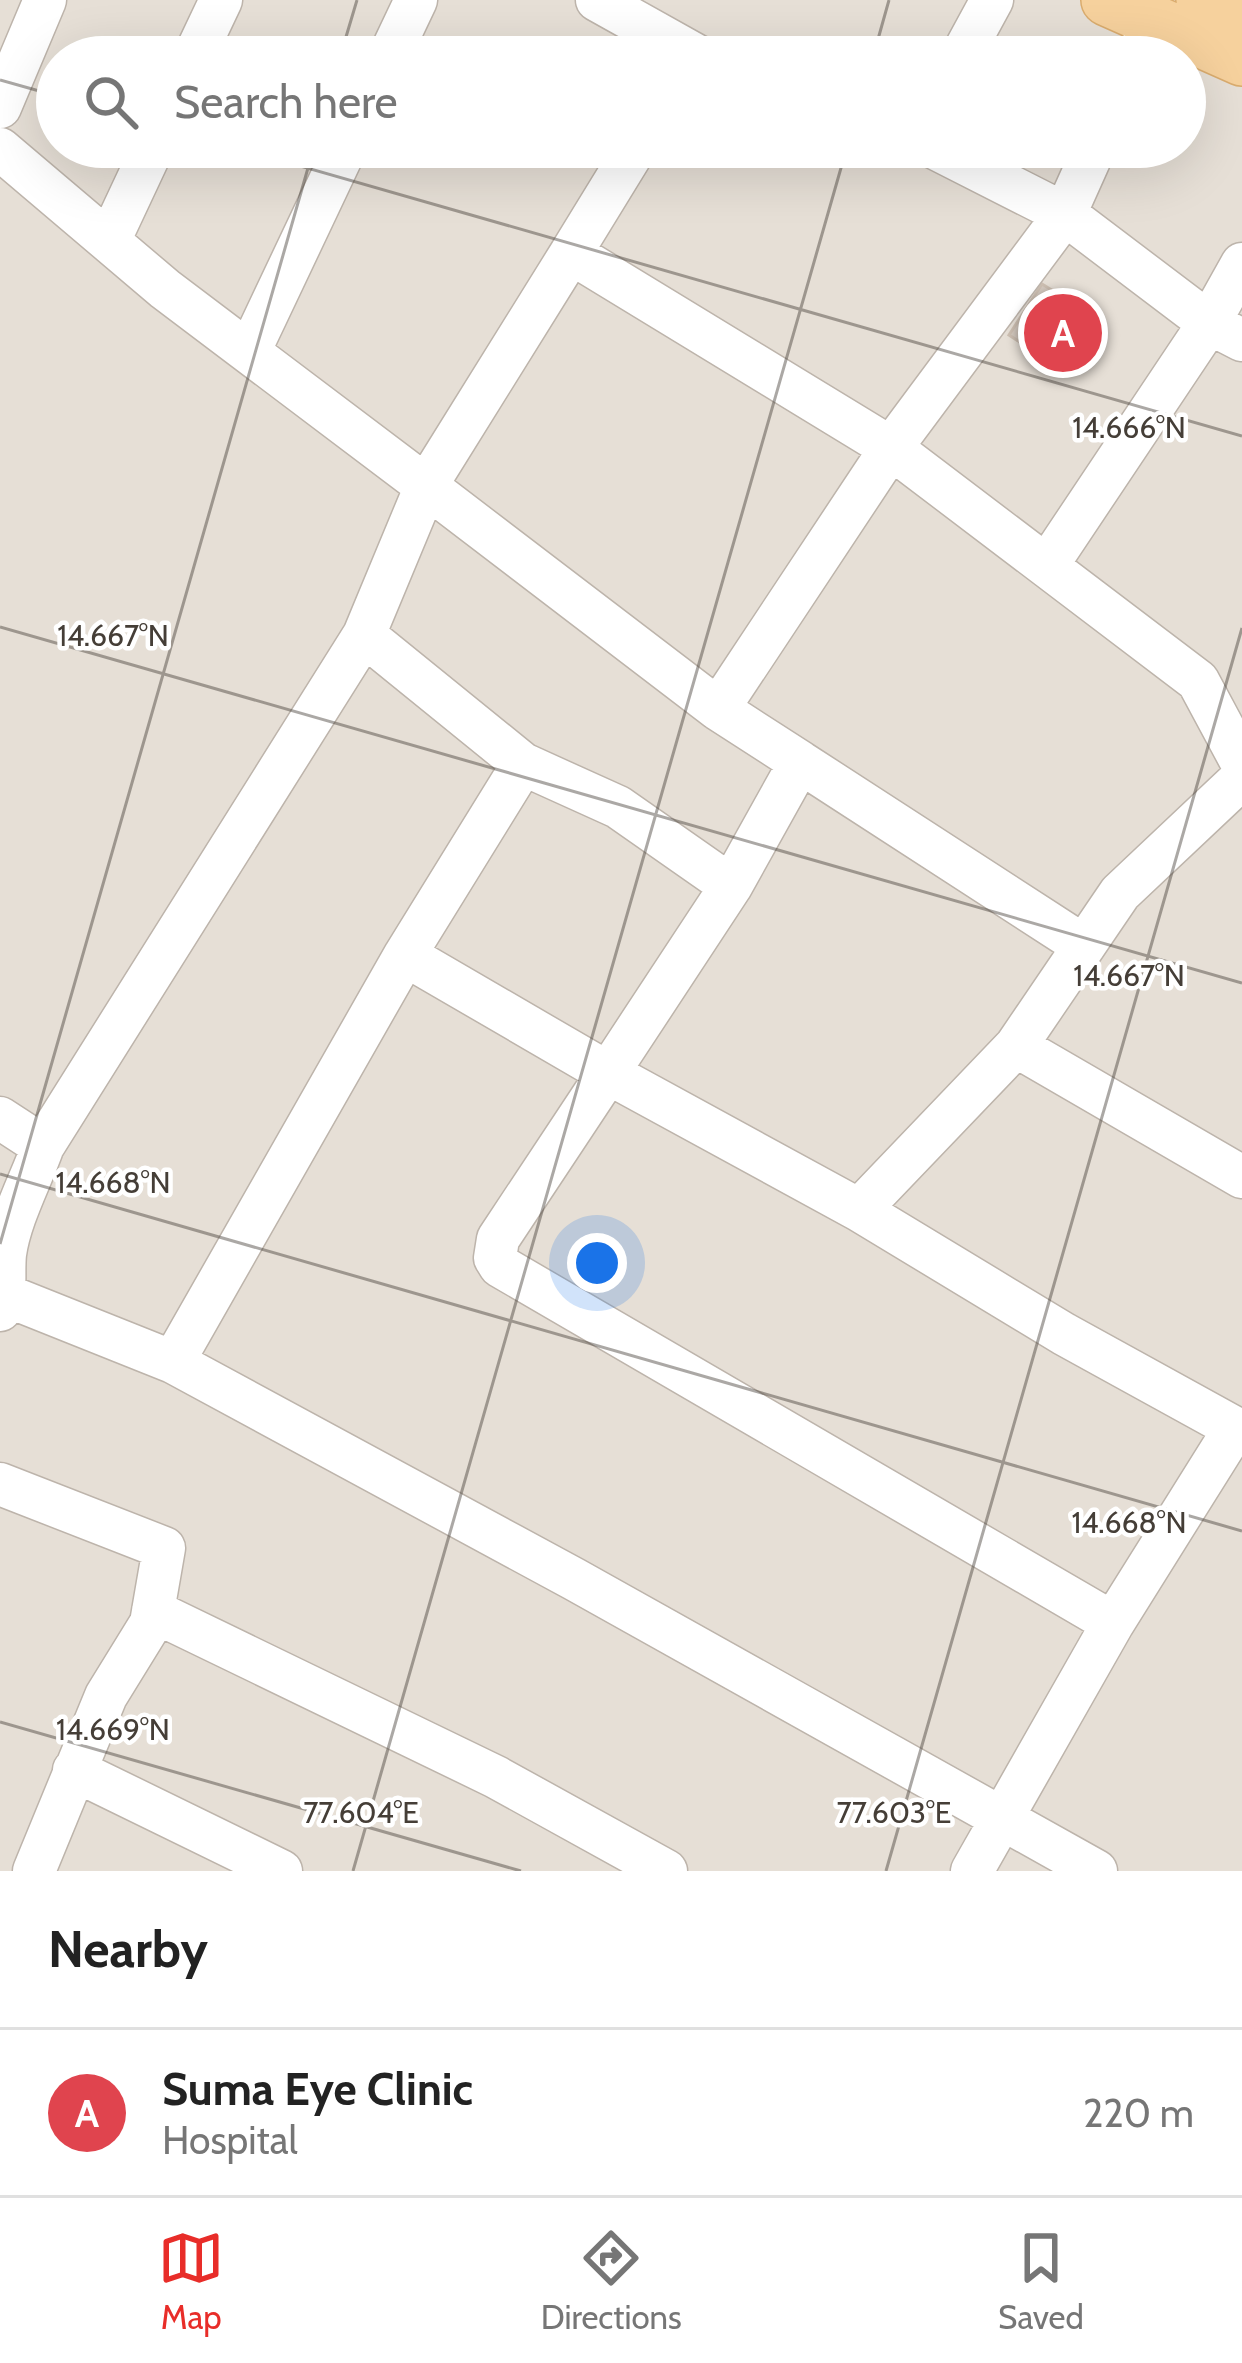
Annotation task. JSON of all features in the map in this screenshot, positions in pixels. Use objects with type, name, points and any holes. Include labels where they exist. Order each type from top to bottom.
[{"type":"main road","points":[[1107,0],[1142,36]]},
{"type":"main road","points":[[1202,0],[1242,17]]},
{"type":"main road","points":[[1206,52],[1242,60]]},
{"type":"street","points":[[0,106],[45,0]]},
{"type":"street","points":[[204,36],[221,0]]},
{"type":"street","points":[[399,36],[416,0]]},
{"type":"street","points":[[597,0],[660,36]]},
{"type":"street","points":[[972,36],[992,0]]},
{"type":"street","points":[[0,149],[249,352],[718,709],[1084,946]]},
{"type":"street","points":[[109,242],[143,168]]},
{"type":"street","points":[[249,352],[336,168]]},
{"type":"street","points":[[623,168],[426,486],[364,635],[44,1146],[5,1254],[2,1300],[173,1362],[574,1579],[1096,1871]]},
{"type":"street","points":[[974,168],[1064,214],[1226,332]]},
{"type":"street","points":[[718,709],[891,448],[1064,214],[1085,168]]},
{"type":"street","points":[[571,253],[891,448],[1048,564],[1231,704],[1242,763]]},
{"type":"street","points":[[1048,564],[1226,332],[1242,264]]},
{"type":"street","points":[[364,635],[523,764],[618,807],[730,886]]},
{"type":"street","points":[[800,762],[730,886],[498,1239],[495,1258],[500,1266],[1113,1623]]},
{"type":"street","points":[[173,1362],[405,955],[523,764]]},
{"type":"street","points":[[860,1210],[1016,1046],[1120,893],[1242,778]]},
{"type":"street","points":[[405,955],[860,1210],[1064,1334],[1238,1430],[1113,1623],[972,1871]]},
{"type":"street","points":[[1016,1046],[1242,1177]]},
{"type":"street","points":[[0,1118],[44,1146]]},
{"type":"street","points":[[0,1484],[164,1548],[151,1623],[106,1696],[34,1871]]},
{"type":"street","points":[[153,1611],[496,1778],[666,1871]]},
{"type":"street","points":[[74,1770],[281,1871]]},
{"type":"shaded area","points":[[0,0],[1242,0],[1242,1871],[0,1871]]},
{"type":"building","points":[[1042,284],[1095,317],[1061,369],[1009,335]]},
{"type":"place","name":"Suma Eye Clinic","points":[[1063,333]]}]
